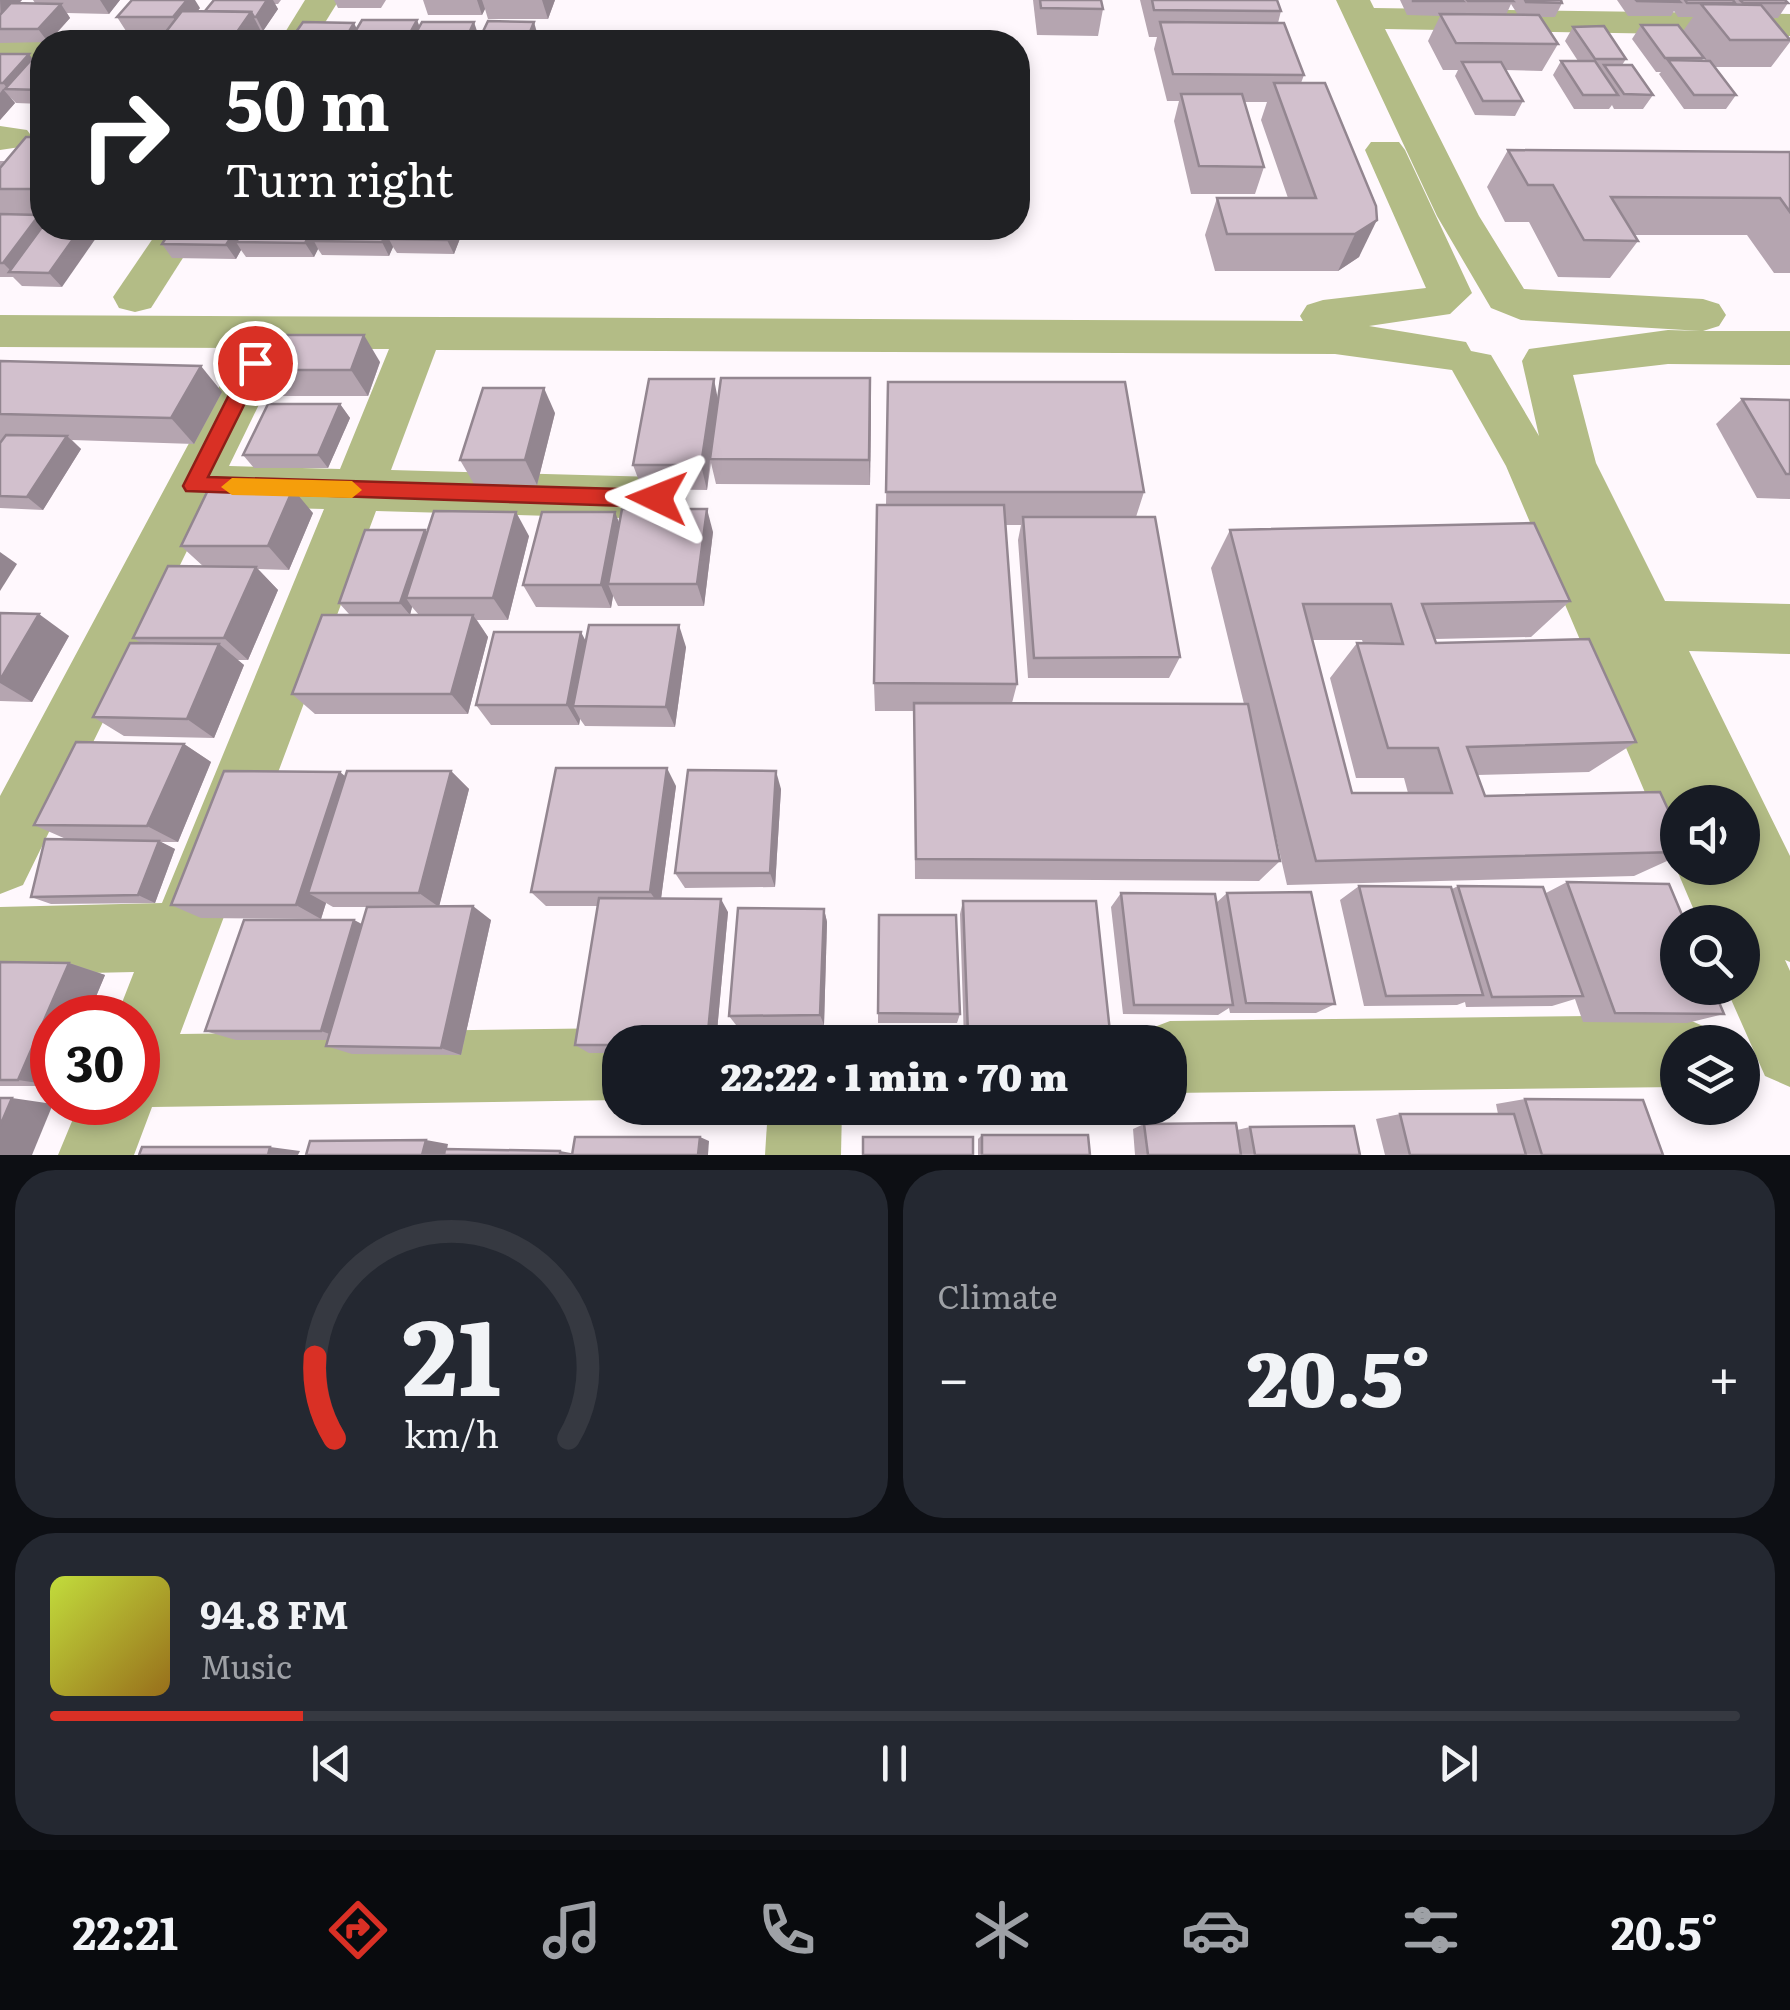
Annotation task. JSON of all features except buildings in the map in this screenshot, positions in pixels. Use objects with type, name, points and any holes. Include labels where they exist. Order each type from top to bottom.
[{"type":"street","points":[[303,30],[322,0]]},
{"type":"street","points":[[1317,0],[1442,298]]},
{"type":"street","points":[[1722,785],[1570,463],[1546,361],[1552,347],[1549,333],[1514,301],[1458,216],[1357,9],[1790,25]]},
{"type":"street","points":[[0,50],[30,51]]},
{"type":"street","points":[[135,297],[173,240]]},
{"type":"street","points":[[0,298],[1327,316],[1442,298],[1469,290],[1514,301],[1649,314],[1790,316]]},
{"type":"street","points":[[1442,298],[1428,325],[1462,360],[1530,464],[1672,785]]},
{"type":"street","points":[[0,331],[1335,338],[1462,360],[1514,374],[1546,361],[1668,347],[1790,348]]},
{"type":"street","points":[[0,862],[271,332]]},
{"type":"street","points":[[160,997],[419,333]]},
{"type":"street","points":[[194,486],[657,498]]},
{"type":"street","points":[[1646,625],[1790,629]]},
{"type":"street","points":[[1760,866],[1790,928]]},
{"type":"street","points":[[0,941],[184,938]]},
{"type":"street","points":[[1760,984],[1790,1051],[1760,1051]]},
{"type":"street","points":[[1187,1058],[1660,1052]]},
{"type":"street","points":[[160,1071],[602,1064]]},
{"type":"street","points":[[96,1155],[108,1125]]},
{"type":"street","points":[[803,1155],[804,1125]]},
{"type":"slow traffic","points":[[232,487],[352,490]]},
{"type":"route","points":[[255,363],[194,486],[657,498]]}]
